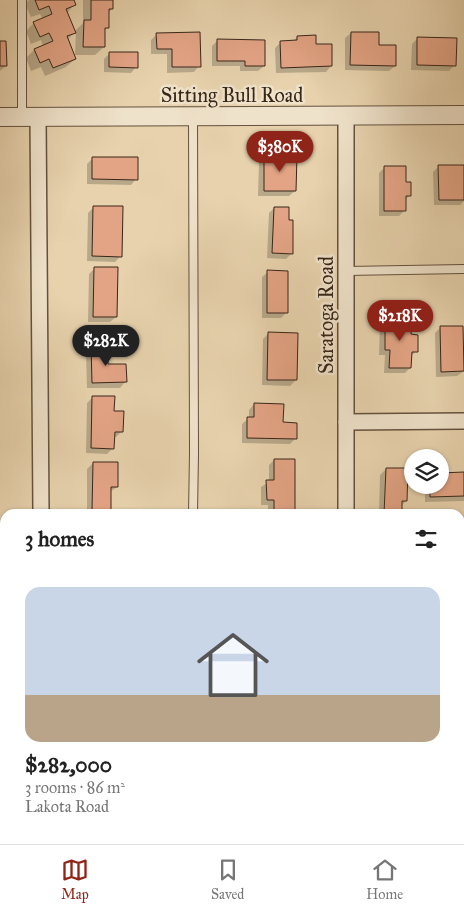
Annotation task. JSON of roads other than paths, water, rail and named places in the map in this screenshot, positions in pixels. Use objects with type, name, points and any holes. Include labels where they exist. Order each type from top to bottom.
[{"type":"street","name":"Sitting Bull Road","points":[[0,117],[464,115]]},
{"type":"street","name":"Saratoga Road","points":[[346,116],[346,509]]},
{"type":"street","points":[[30,117],[41,509]]},
{"type":"street","points":[[346,422],[464,421]]},
{"type":"lane","points":[[22,1],[30,117]]},
{"type":"lane","points":[[193,116],[193,509]]},
{"type":"lane","points":[[346,271],[464,269]]}]
